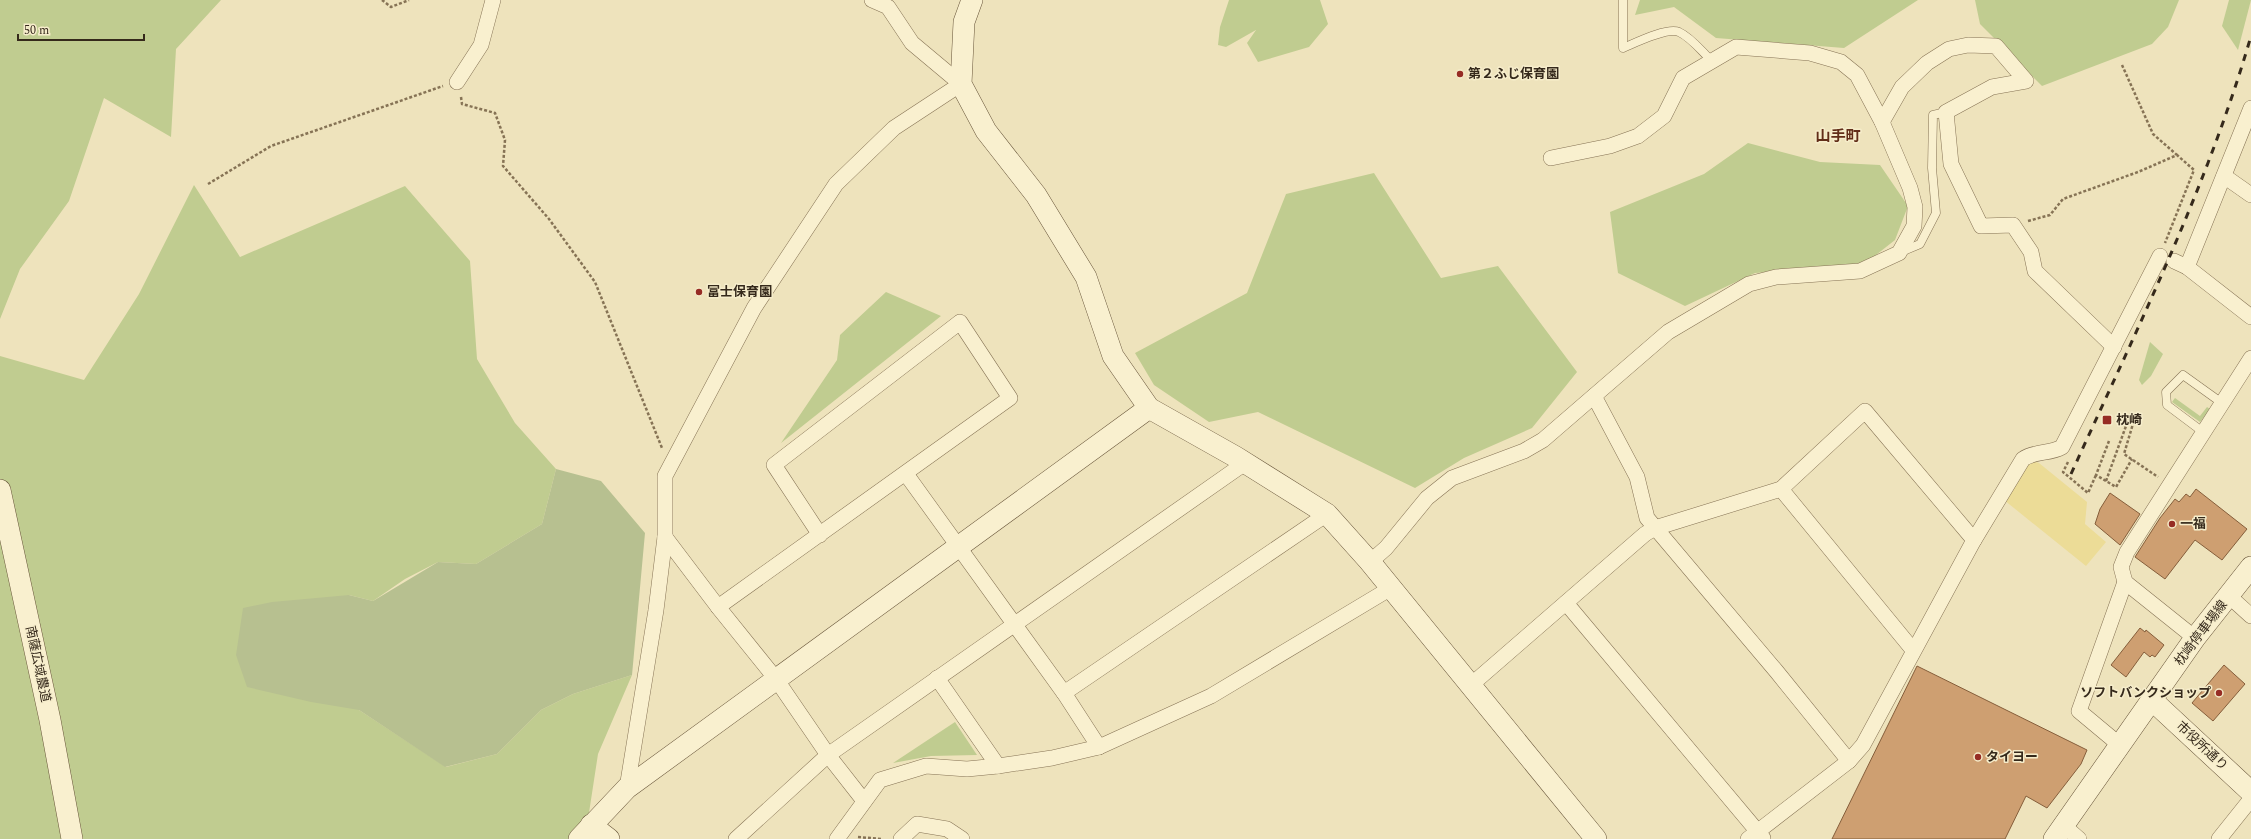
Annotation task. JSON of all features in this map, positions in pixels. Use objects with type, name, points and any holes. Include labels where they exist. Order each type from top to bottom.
[{"type":"street","points":[[457,82],[481,45],[492,0]]},
{"type":"street","points":[[872,0],[888,7],[912,43],[961,84],[986,131],[1036,195],[1086,276],[1113,356],[1149,408],[1245,462],[1327,514],[1370,562],[1596,839]]},
{"type":"street","points":[[961,84],[964,22],[972,0]]},
{"type":"street","points":[[1882,122],[1902,87],[1927,63],[1949,50],[1968,45],[1996,46],[2026,81],[1992,87],[1946,112],[1951,164],[1981,226],[2012,225],[2031,252],[2035,271],[2114,347]]},
{"type":"street","points":[[1370,562],[1386,548],[1427,498],[1452,478],[1524,451],[1543,440],[1668,332],[1749,284],[1776,276],[1860,271],[1899,253],[1914,226],[1915,207],[1910,188],[1882,122],[1857,75],[1841,62],[1810,53],[1736,48],[1683,78],[1664,116],[1638,136],[1610,146],[1552,158]]},
{"type":"street","points":[[627,788],[656,610],[665,537],[665,476],[754,308],[836,184],[894,128],[961,84]]},
{"type":"street","points":[[1566,603],[1757,836],[1848,761],[1863,746],[1913,650],[1974,540],[2022,459],[2028,455],[2056,451],[2062,447],[2114,347],[2174,261],[2224,176],[2251,108]]},
{"type":"street","points":[[2224,176],[2251,195]]},
{"type":"street","points":[[2174,261],[2251,318]]},
{"type":"street","points":[[718,607],[820,535],[906,474],[1010,398],[960,322],[774,465],[820,535]]},
{"type":"street","points":[[2121,746],[2079,711],[2124,582],[2121,567],[2128,552],[2251,358]]},
{"type":"street","points":[[1594,396],[1637,476],[1647,518],[1777,672],[1848,761]]},
{"type":"street","points":[[609,839],[585,832],[627,788],[957,546],[1149,408]]},
{"type":"street","points":[[1471,685],[1655,528],[1781,489],[1865,411],[1974,540]]},
{"type":"street","points":[[736,839],[828,755],[1245,462]]},
{"type":"street","points":[[906,474],[1064,693],[1099,747]]},
{"type":"street","points":[[1781,489],[1913,650]]},
{"type":"street","name":"南薩広域農道","points":[[0,490],[50,720],[72,839]]},
{"type":"street","points":[[1064,693],[1327,514]]},
{"type":"street","points":[[665,537],[718,607],[776,679],[828,755],[864,801]]},
{"type":"street","name":"枕崎停車場線","points":[[2066,835],[2121,746],[2195,638],[2251,567]]},
{"type":"street","points":[[2124,582],[2195,638]]},
{"type":"street","points":[[838,837],[880,780],[926,766],[967,769],[998,766],[1052,758],[1099,747],[1211,696],[1391,588]]},
{"type":"street","points":[[2229,596],[2251,616]]},
{"type":"street","points":[[937,678],[998,766]]},
{"type":"street","name":"市役所通り","points":[[2153,701],[2251,792]]},
{"type":"street","points":[[2219,839],[2251,799]]},
{"type":"street","points":[[901,839],[917,824],[947,829],[962,839]]},
{"type":"lane","points":[[1623,0],[1623,48],[1652,36],[1670,31],[1678,32],[1690,40],[1712,61]]},
{"type":"lane","points":[[1899,253],[1920,244],[1936,213],[1932,168],[1933,115],[1946,112]]},
{"type":"lane","points":[[2204,432],[2167,405],[2166,392],[2183,375],[2222,403]]},
{"type":"path","points":[[382,0],[391,6],[409,0]]},
{"type":"path","points":[[2122,65],[2153,134],[2194,170],[2174,261]]},
{"type":"path","points":[[208,184],[271,146],[457,82],[462,104],[496,113],[505,140],[503,166],[549,219],[595,282],[670,466]]},
{"type":"path","points":[[2012,225],[2050,215],[2063,200],[2138,172],[2177,155]]},
{"type":"path","points":[[2106,481],[2130,414],[2135,417],[2124,454],[2170,485]]},
{"type":"path","points":[[2070,458],[2063,472],[2088,493],[2109,441]]},
{"type":"path","points":[[2096,475],[2116,487],[2132,459]]},
{"type":"path","points":[[838,837],[882,839]]},
{"type":"green space","points":[[0,0],[221,0],[176,49],[171,137],[104,98],[69,201],[20,269],[0,319]]},
{"type":"green space","points":[[1229,0],[1320,0],[1328,24],[1309,47],[1258,62],[1247,43],[1256,30],[1226,47],[1218,45],[1220,27]]},
{"type":"green space","points":[[1640,0],[1918,0],[1844,48],[1716,38],[1674,7],[1635,15]]},
{"type":"green space","points":[[1975,0],[2179,0],[2168,27],[2152,44],[2042,86],[1980,24]]},
{"type":"green space","points":[[2229,0],[2251,0],[2238,50],[2222,26]]},
{"type":"green space","points":[[1748,143],[1820,162],[1880,165],[1908,206],[1895,240],[1862,266],[1755,273],[1685,306],[1618,273],[1610,212],[1704,174]]},
{"type":"green space","points":[[1374,173],[1441,278],[1498,266],[1577,372],[1532,428],[1464,458],[1415,488],[1258,412],[1209,422],[1154,385],[1135,353],[1247,293],[1286,194]]},
{"type":"green space","points":[[194,185],[240,257],[405,186],[470,261],[477,359],[515,423],[556,469],[542,524],[476,564],[438,562],[405,579],[373,601],[349,595],[359,710],[446,767],[497,754],[541,710],[573,694],[632,675],[598,754],[585,839],[0,839],[0,356],[84,380],[139,294]]},
{"type":"green space","points":[[886,292],[941,316],[781,443],[837,360],[840,335]]},
{"type":"green space","points":[[2150,342],[2163,354],[2151,376],[2142,385],[2139,380]]},
{"type":"green space","points":[[2175,398],[2200,416],[2207,407],[2210,409],[2200,422],[2172,402]]},
{"type":"green space","points":[[556,469],[601,481],[645,533],[632,675],[573,694],[541,710],[497,754],[445,767],[359,710],[311,702],[247,687],[236,655],[243,608],[272,602],[349,595],[373,601],[438,562],[476,564],[542,524]]},
{"type":"green space","points":[[955,722],[977,755],[931,756],[893,763]]},
{"type":"sand","points":[[2033,461],[2039,463],[2087,502],[2085,524],[2106,542],[2086,566],[2004,500],[2025,466]]},
{"type":"building","points":[[2196,489],[2247,529],[2222,560],[2195,540],[2165,579],[2135,557],[2160,518],[2175,499],[2179,502],[2186,494],[2190,497]]},
{"type":"building","points":[[2110,493],[2140,514],[2120,545],[2095,524],[2100,509]]},
{"type":"building","points":[[2140,628],[2145,632],[2146,630],[2164,645],[2155,657],[2152,655],[2150,657],[2144,652],[2126,677],[2111,665]]},
{"type":"building","name":"ソフトバンクショップ","points":[[2224,665],[2245,684],[2213,721],[2192,703]]},
{"type":"building","name":"タイヨー","points":[[1917,666],[2087,750],[2081,764],[2047,808],[2026,796],[2005,839],[1832,839]]},
{"type":"railway","points":[[2071,474],[2145,313],[2192,204],[2233,93],[2251,36]]},
{"type":"place","name":"第２ふじ保育園","points":[[1460,74]]},
{"type":"place","name":"富士保育園","points":[[699,292]]},
{"type":"place","name":"枕崎","points":[[2107,420]]},
{"type":"place","name":"一福","points":[[2172,524]]},
{"type":"place","name":"ソフトバンクショップ","points":[[2219,693]]},
{"type":"place","name":"タイヨー","points":[[1978,757]]},
{"type":"district","name":"山手町","points":[[1838,136]]}]
